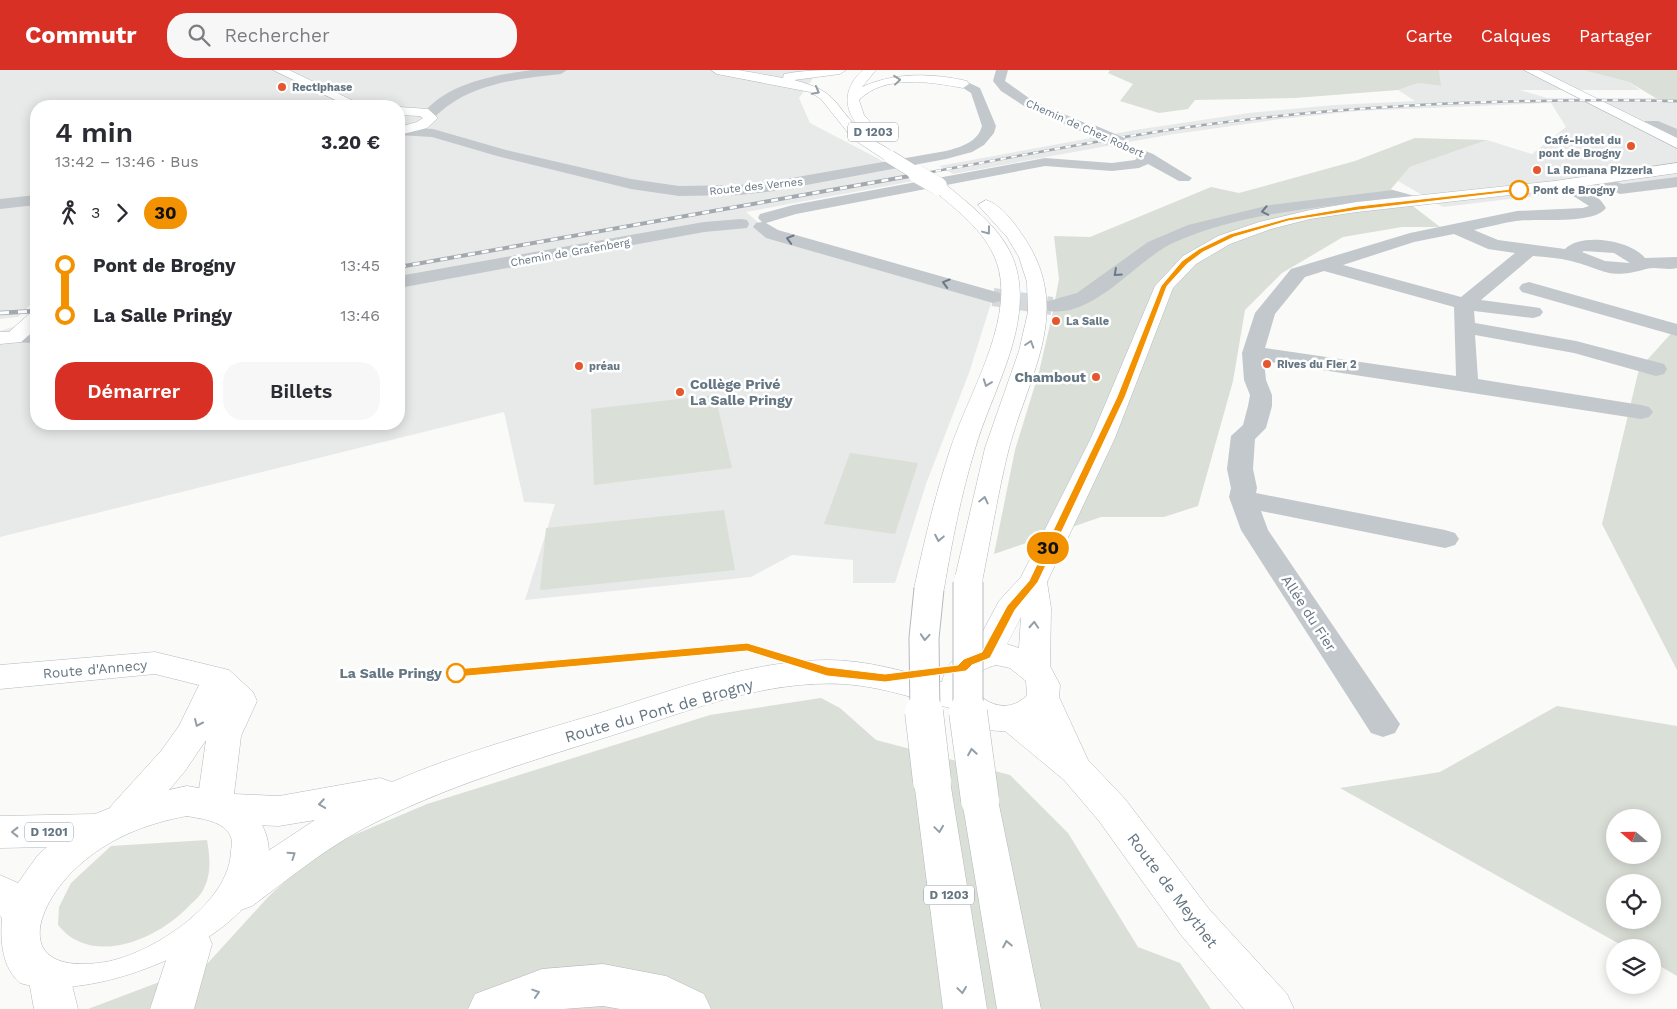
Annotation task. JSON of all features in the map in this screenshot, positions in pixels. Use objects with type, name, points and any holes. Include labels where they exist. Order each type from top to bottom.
[{"type":"main road","points":[[279,70],[345,100]]},
{"type":"main road","points":[[718,70],[792,82],[814,89],[825,96],[840,115]]},
{"type":"main road","points":[[752,76],[806,76],[840,70]]},
{"type":"main road","name":"D 1203","points":[[857,70],[841,89],[839,102],[840,115],[858,136],[890,158],[947,185],[991,210],[1021,245],[1036,277],[1038,295],[1036,326],[997,448],[983,505],[968,582],[967,707],[971,748],[1019,1009]]},
{"type":"main road","points":[[852,98],[858,81],[870,70]]},
{"type":"main road","points":[[912,70],[963,84]]},
{"type":"main road","points":[[1530,70],[1677,144]]},
{"type":"main road","points":[[852,98],[873,84],[895,80],[925,79],[963,84]]},
{"type":"main road","name":"D 1203","points":[[852,98],[854,109],[864,124],[908,154],[947,185],[990,234],[1002,252],[1008,270],[1011,295],[1008,326],[963,447],[943,516],[929,588],[924,638],[923,700],[932,781],[965,1009]]},
{"type":"main road","points":[[405,111],[416,111],[429,124]]},
{"type":"main road","points":[[1033,582],[1039,684],[1032,712],[1013,719],[985,715],[964,700],[957,684],[1010,608],[1033,582],[1103,438],[1121,397],[1158,299],[1173,273],[1184,262],[1215,243],[1262,226],[1323,213],[1598,180],[1677,168]]},
{"type":"main road","points":[[7,338],[30,322]]},
{"type":"main road","points":[[974,662],[1012,656],[1026,662],[1039,684]]},
{"type":"main road","name":"Route du Pont de Brogny","points":[[885,678],[974,662]]},
{"type":"main road","name":"Route d'Annecy","points":[[0,677],[155,663],[218,678]]},
{"type":"main road","name":"Route du Pont de Brogny","points":[[238,892],[345,821],[438,779],[499,757],[674,702],[778,676],[827,672],[885,678],[964,700]]},
{"type":"main road","points":[[218,678],[240,701],[224,736],[218,768],[221,806],[240,818],[248,829],[252,844],[249,867],[238,892],[210,927],[191,944],[163,962],[132,975],[101,984],[74,985],[53,995],[32,970],[22,953],[12,902],[46,875],[79,843],[111,823],[194,733],[218,678]]},
{"type":"main road","name":"Route de Meythet","points":[[1039,684],[1076,770]]},
{"type":"main road","name":"Route de Meythet","points":[[1013,719],[1076,770],[1112,810],[1195,922],[1272,1009]]},
{"type":"main road","name":"Route du Pont de Brogny","points":[[111,823],[150,807],[173,802],[187,801],[279,811],[350,800],[438,779]]},
{"type":"main road","name":"D 1201","points":[[0,832],[111,823]]},
{"type":"main road","points":[[172,1009],[191,944]]},
{"type":"main road","points":[[490,1009],[542,990],[603,985],[666,997],[689,1009]]},
{"type":"street","points":[[405,109],[503,78],[561,70]]},
{"type":"street","name":"Chemin de Chez Robert","points":[[1002,70],[999,81],[1012,94],[1033,106],[1122,144],[1184,178]]},
{"type":"street","name":"Route des Vernes","points":[[405,130],[429,124],[510,155],[631,184],[679,190],[740,190],[946,155],[974,145],[984,139],[989,126],[976,92],[963,84]]},
{"type":"street","points":[[429,124],[438,105],[462,92]]},
{"type":"street","points":[[1640,125],[1658,126],[1677,134]]},
{"type":"street","name":"Chemin de Grafenberg","points":[[405,281],[704,227],[741,224],[742,220],[749,217],[764,223],[793,210],[1045,162],[1112,167],[1139,164],[1148,157]]},
{"type":"street","points":[[1598,180],[1620,189],[1677,182]]},
{"type":"street","name":"Allée du Fier","points":[[1383,724],[1255,530],[1242,497],[1244,488],[1240,469],[1243,436],[1254,428],[1261,395],[1254,380],[1253,353],[1266,313],[1298,273],[1410,238],[1528,214],[1586,213],[1598,208],[1587,197],[1557,185]]},
{"type":"street","points":[[1052,306],[1075,302],[1088,296],[1149,248],[1196,228],[1265,211],[1375,196],[1393,195],[1416,201]]},
{"type":"street","points":[[0,204],[30,201]]},
{"type":"street","points":[[764,223],[772,234],[993,297]]},
{"type":"street","points":[[1457,229],[1487,243],[1575,256],[1600,266],[1616,269],[1630,269],[1639,266],[1640,263],[1672,264],[1677,262]]},
{"type":"street","points":[[1464,304],[1525,254],[1524,249]]},
{"type":"street","points":[[1324,265],[1464,304],[1533,312]]},
{"type":"street","points":[[1496,278],[1677,330]]},
{"type":"street","points":[[1529,288],[1537,342]]},
{"type":"street","points":[[1464,304],[1467,384]]},
{"type":"street","points":[[1465,328],[1537,342],[1576,347],[1656,369]]},
{"type":"street","points":[[7,338],[30,337]]},
{"type":"street","points":[[1253,353],[1501,389],[1641,412]]},
{"type":"street","points":[[1242,497],[1254,502],[1445,539]]},
{"type":"shaded area","name":"Collège Privé La Salle Pringy","points":[[0,70],[819,70],[799,98],[810,123],[879,159],[914,181],[746,212],[772,234],[993,297],[969,373],[926,484],[895,583],[853,583],[853,560],[792,555],[751,577],[525,600],[555,504],[524,502],[504,412],[0,537],[0,331],[30,322],[30,430],[405,430],[405,100],[30,100],[30,305],[18,317],[0,319]]},
{"type":"shaded area","points":[[1110,70],[1439,70],[1441,86],[1418,83],[1398,90],[1295,98],[1195,100],[1188,109],[1159,113],[1120,101],[1133,84],[1108,73]]},
{"type":"shaded area","points":[[1439,70],[1583,70],[1629,82],[1640,90],[1520,90],[1547,98],[1655,98],[1665,103],[1677,103],[1677,179],[1443,207],[1398,181],[1410,167],[1487,140],[1532,154],[1566,127],[1551,103],[1357,111],[1281,119],[1168,135],[953,174],[939,166],[1135,130],[1249,113],[1334,105],[1415,101],[1398,90],[1418,83],[1440,86]]},
{"type":"shaded area","points":[[1583,70],[1677,70],[1677,103],[1664,103],[1629,82]]},
{"type":"shaded area","points":[[1415,138],[1487,140],[1410,167],[1391,189],[1440,227],[1402,227],[1343,237],[1282,273],[1245,310],[1233,381],[1198,506],[1164,517],[1101,517],[994,554],[1015,450],[1039,372],[1059,279],[1054,236],[1090,237],[1211,187],[1239,193],[1355,161]]},
{"type":"shaded area","points":[[1677,327],[1677,670],[1602,524],[1639,369]]},
{"type":"shaded area","points":[[715,395],[732,468],[594,485],[591,409]]},
{"type":"shaded area","points":[[850,453],[918,463],[895,534],[824,524]]},
{"type":"shaded area","points":[[724,510],[735,570],[540,590],[546,528]]},
{"type":"shaded area","points":[[821,698],[840,708],[876,740],[1010,775],[1068,833],[1138,947],[1180,963],[1211,1009],[88,1009],[207,964],[270,895],[321,849],[427,804],[710,715]]},
{"type":"shaded area","points":[[1557,706],[1677,726],[1677,976],[1661,967],[1661,939],[1611,939],[1340,788],[1440,772]]},
{"type":"shaded area","points":[[207,840],[209,873],[202,892],[176,918],[160,929],[143,938],[125,944],[106,947],[88,945],[72,938],[58,925],[59,907],[71,883],[111,846]]},
{"type":"tunnel","points":[[993,297],[1052,306]]},
{"type":"railway","points":[[914,175],[1167,130],[1321,112],[1380,107],[1499,102],[1677,101]]},
{"type":"railway","points":[[405,266],[921,174]]},
{"type":"railway","points":[[0,313],[30,311]]},
{"type":"bus line","name":"30","points":[[456,673],[747,647],[827,672],[885,678],[962,668],[968,662],[986,655],[1010,608],[1033,582],[1103,438],[1164,286],[1184,262],[1201,250],[1232,236],[1288,220],[1358,208],[1519,190]]},
{"type":"place","name":"Rectiphase","points":[[282,87]]},
{"type":"place","name":"Café-Hotel du pont de Brogny","points":[[1631,146]]},
{"type":"place","name":"La Romana Pizzeria","points":[[1537,170]]},
{"type":"place","name":"Pont de Brogny","points":[[1519,190]]},
{"type":"place","name":"La Salle","points":[[1056,321]]},
{"type":"place","name":"Rives du Fier 2","points":[[1267,364]]},
{"type":"place","name":"préau","points":[[579,366]]},
{"type":"place","name":"Chambout","points":[[1096,377]]},
{"type":"place","name":"Collège Privé La Salle Pringy","points":[[680,392]]},
{"type":"place","name":"La Salle Pringy","points":[[456,673]]}]
